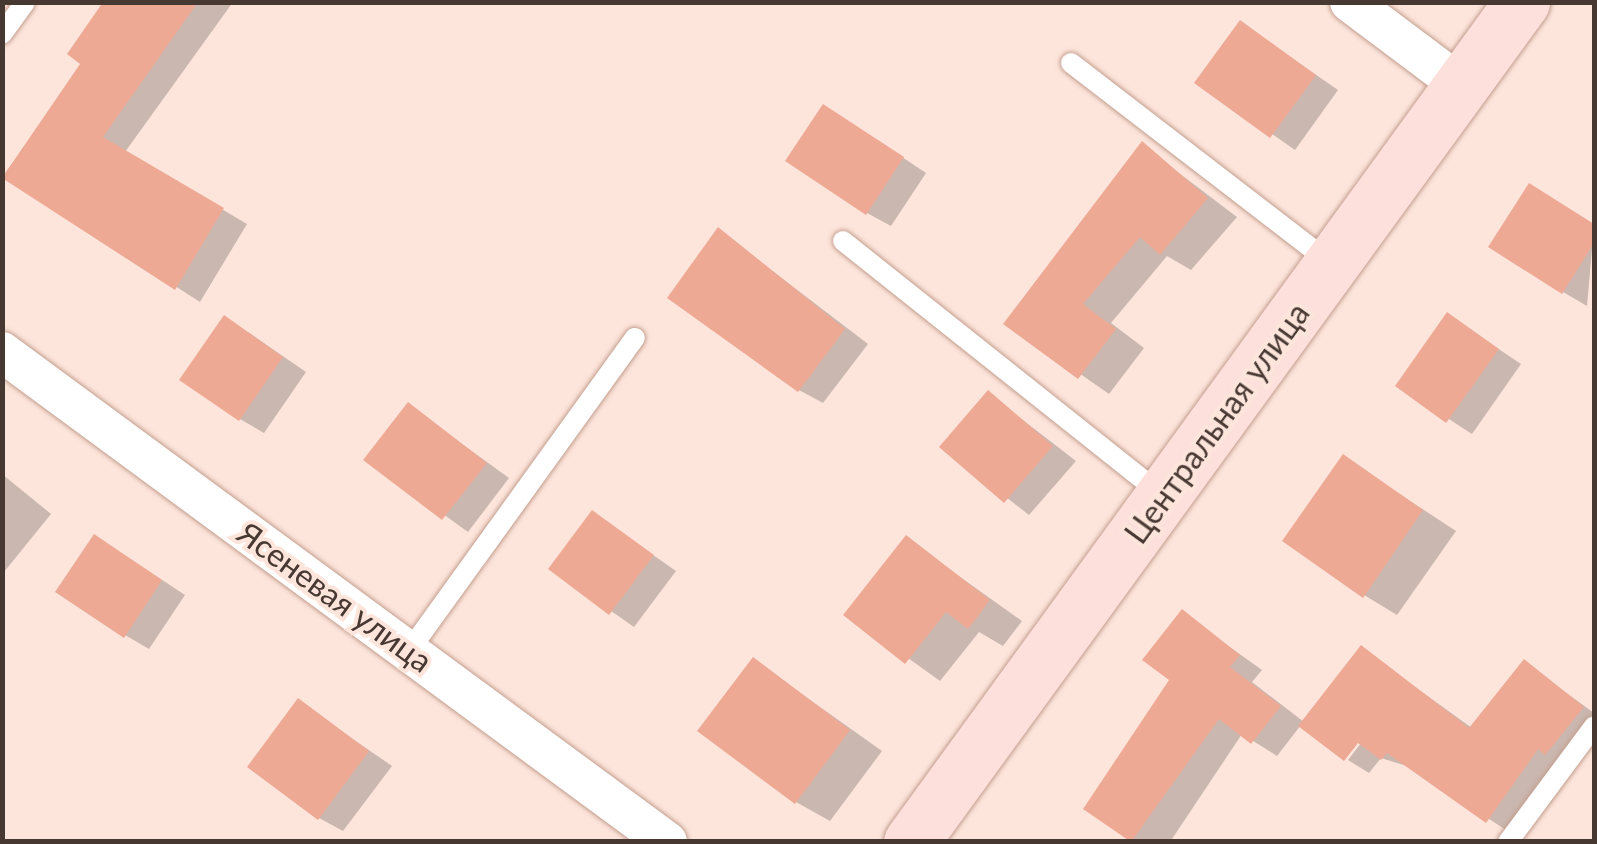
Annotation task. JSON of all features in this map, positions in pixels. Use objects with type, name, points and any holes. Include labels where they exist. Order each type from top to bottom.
[{"type":"street","points":[[1350,2],[1462,86]]},
{"type":"street","name":"Центральная улица","points":[[910,842],[1165,498],[1522,2]]},
{"type":"street","name":"Ясеневая улица","points":[[2,352],[667,842]]},
{"type":"lane","points":[[2,34],[25,2]]},
{"type":"lane","points":[[1071,63],[1331,263]]},
{"type":"lane","points":[[843,241],[1165,498]]},
{"type":"lane","points":[[408,651],[635,338]]},
{"type":"lane","points":[[1508,842],[1594,726]]},
{"type":"building","points":[[103,2],[198,2],[103,137],[224,208],[175,290],[2,178],[80,64],[67,54]]},
{"type":"building","points":[[1240,20],[1316,75],[1270,138],[1194,83]]},
{"type":"building","points":[[823,104],[904,157],[866,215],[785,161]]},
{"type":"building","points":[[1142,141],[1208,198],[1160,255],[1140,237],[1083,304],[1116,329],[1078,379],[1003,324]]},
{"type":"building","points":[[1529,183],[1594,224],[1594,243],[1562,294],[1488,247]]},
{"type":"building","points":[[718,227],[845,329],[798,392],[667,298]]},
{"type":"building","points":[[1447,312],[1499,349],[1446,423],[1395,386]]},
{"type":"building","points":[[224,315],[283,357],[239,421],[179,380]]},
{"type":"building","points":[[988,390],[1053,446],[1004,503],[939,447]]},
{"type":"building","points":[[408,402],[487,463],[442,520],[363,460]]},
{"type":"building","points":[[1343,454],[1423,510],[1363,598],[1282,541]]},
{"type":"building","points":[[592,510],[654,555],[609,615],[548,569]]},
{"type":"building","points":[[94,534],[162,580],[124,638],[55,592]]},
{"type":"building","points":[[906,535],[990,600],[968,629],[946,612],[905,664],[843,615]]},
{"type":"building","points":[[1182,609],[1240,655],[1230,667],[1281,706],[1251,744],[1219,719],[1131,842],[1083,809],[1169,680],[1142,660]]},
{"type":"building","points":[[1361,645],[1469,728],[1524,659],[1584,707],[1545,755],[1538,749],[1486,823],[1387,753],[1381,760],[1358,743],[1344,761],[1298,726]]},
{"type":"building","points":[[753,657],[850,730],[795,804],[697,731]]},
{"type":"building","points":[[298,698],[369,751],[318,820],[247,767]]}]
